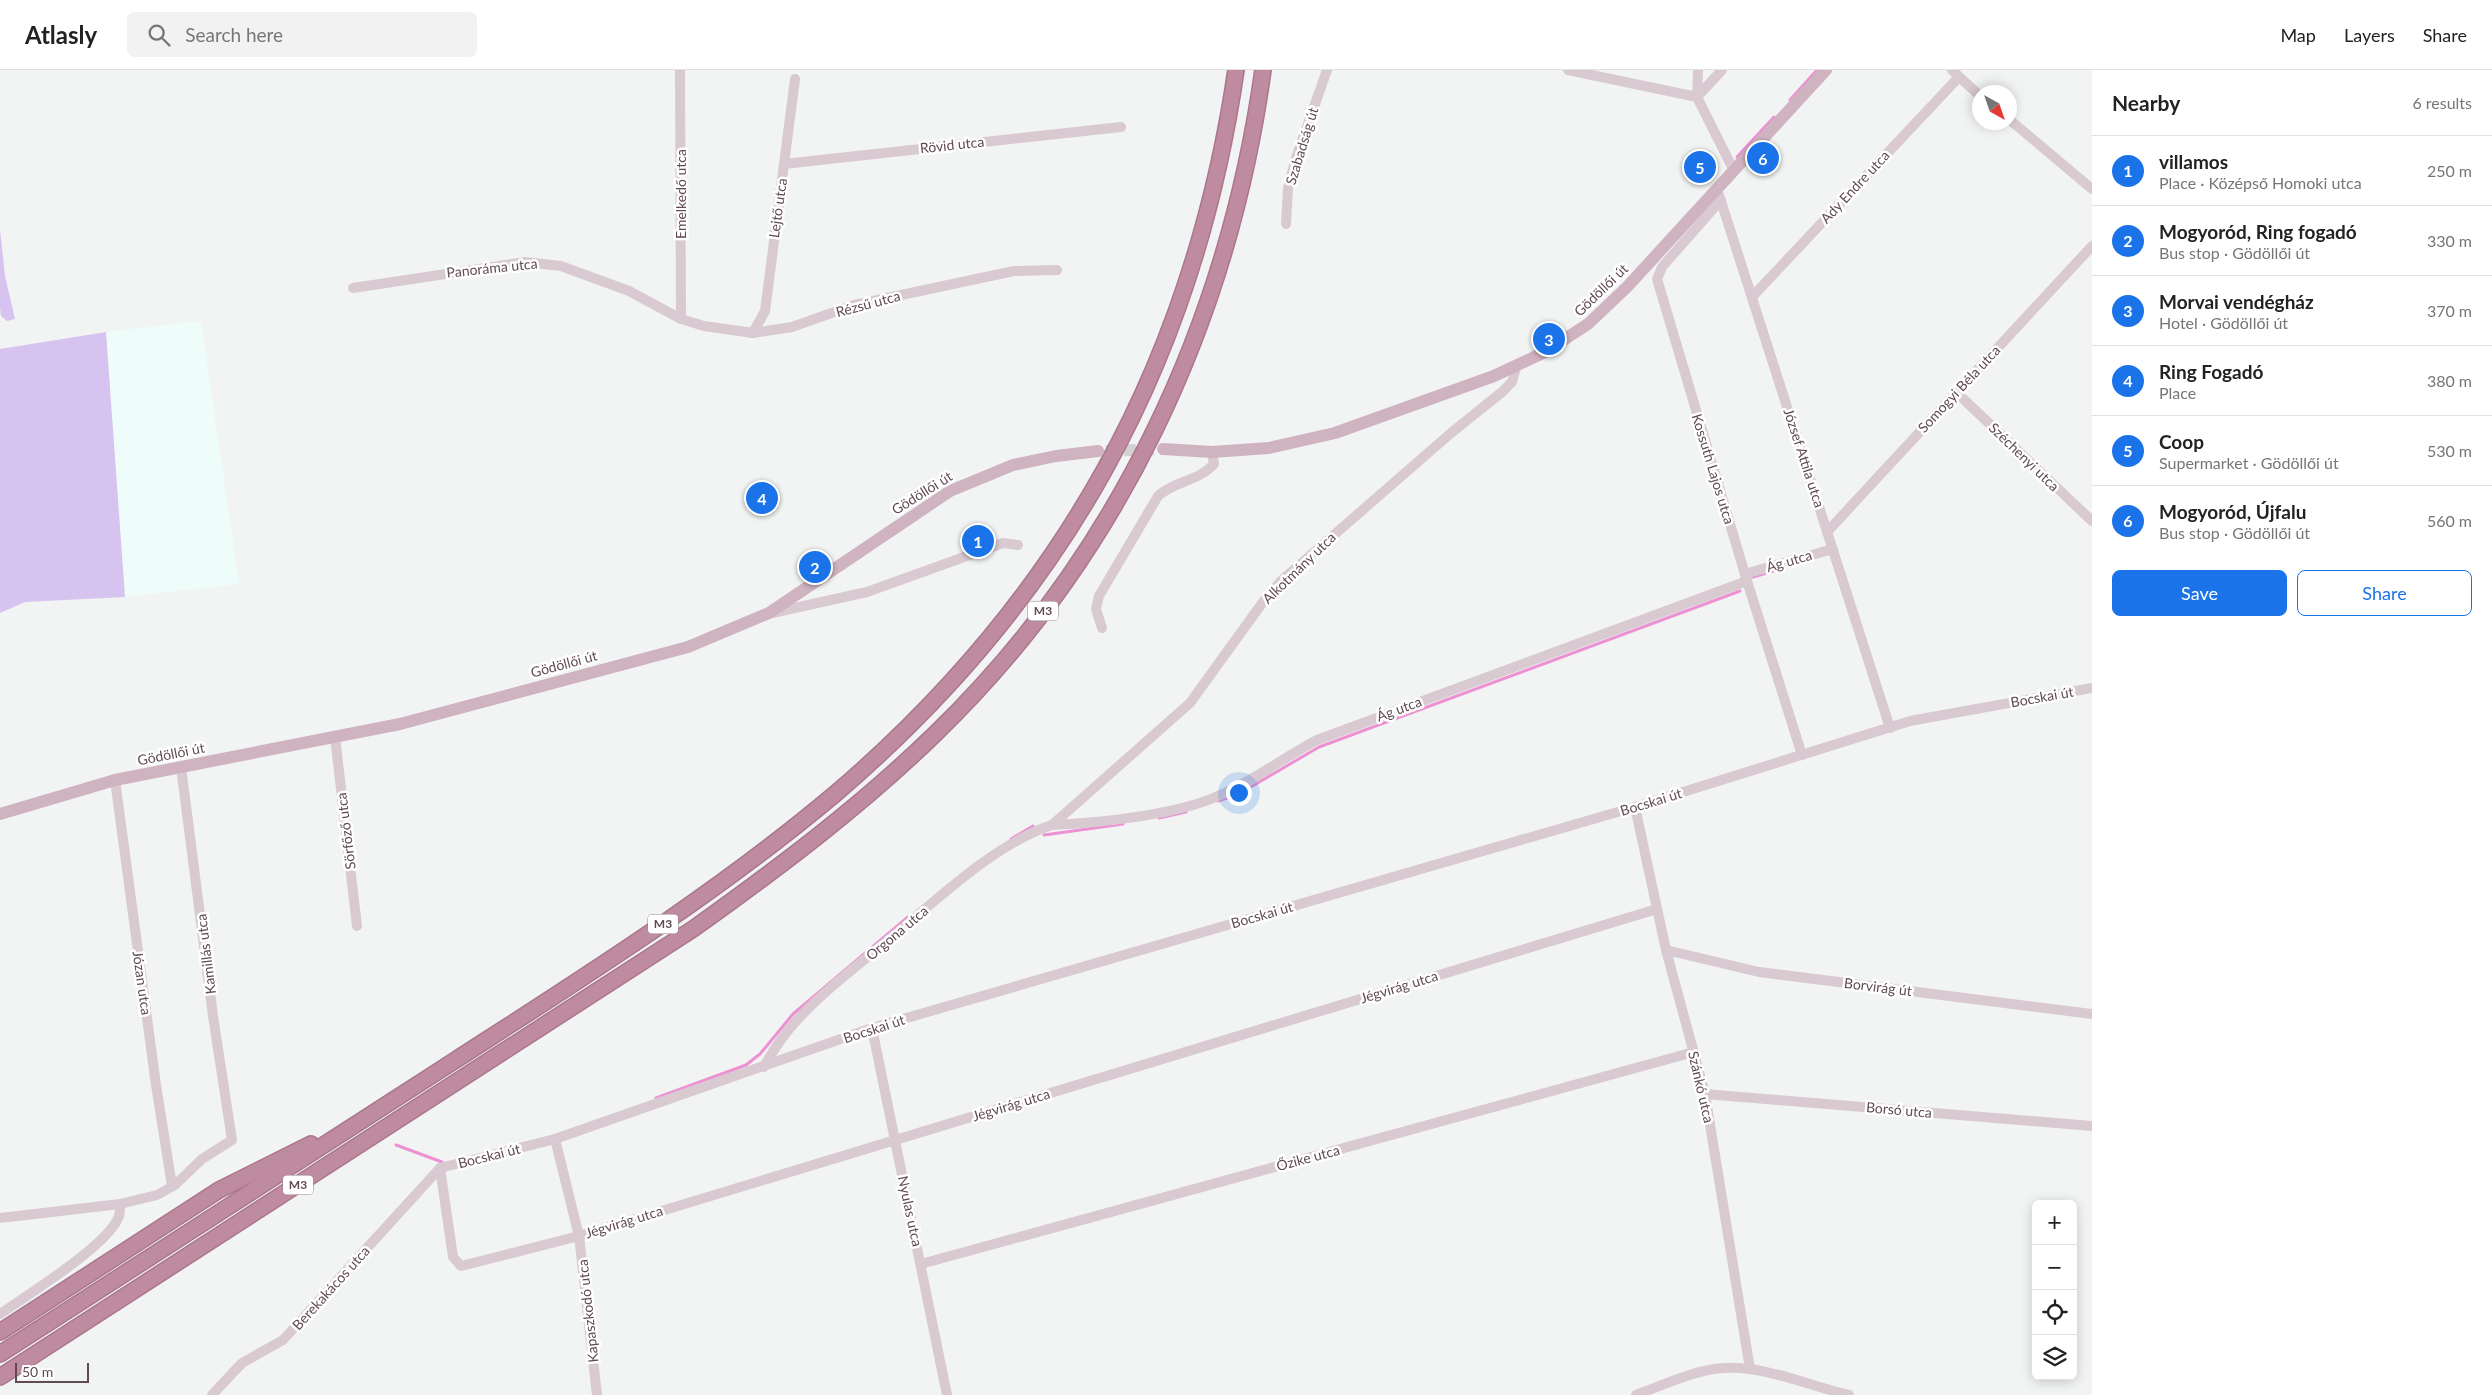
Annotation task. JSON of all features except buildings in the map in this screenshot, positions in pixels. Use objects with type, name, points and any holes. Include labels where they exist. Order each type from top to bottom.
[{"type":"highway","name":"M3","points":[[0,1354],[627,949],[740,869],[827,800],[877,757],[963,668],[992,635],[1043,568],[1096,487],[1120,445],[1162,353],[1203,232],[1223,150],[1236,70]]},
{"type":"highway","name":"M3","points":[[0,1377],[693,929],[805,847],[892,774],[936,733],[1015,647],[1067,579],[1116,503],[1158,424],[1183,372],[1201,325],[1228,243],[1250,154],[1263,70]]},
{"type":"highway","points":[[0,1332],[219,1190],[375,1112]]},
{"type":"main road","name":"Gödöllői út","points":[[1163,449],[1212,452],[1269,448],[1336,432],[1516,368],[1568,339],[1593,320],[1719,194],[1734,171],[1826,70]]},
{"type":"main road","name":"Gödöllői út","points":[[0,814],[115,780],[400,724],[688,647],[769,613],[950,491],[1014,465],[1056,456],[1098,451]]},
{"type":"street","name":"Emelkedő utca","points":[[680,70],[681,319]]},
{"type":"street","name":"Szabadság út","points":[[1286,224],[1288,188],[1296,158],[1327,70]]},
{"type":"street","points":[[1568,70],[1697,96]]},
{"type":"street","points":[[1698,70],[1697,96],[1734,171]]},
{"type":"street","points":[[1697,96],[1722,70]]},
{"type":"street","points":[[1955,74],[1972,89]]},
{"type":"street","name":"Ady Endre utca","points":[[1752,297],[1955,74]]},
{"type":"street","name":"Lejtő utca","points":[[753,333],[764,311],[795,80]]},
{"type":"street","points":[[2017,126],[2092,189]]},
{"type":"street","name":"Rövid utca","points":[[784,164],[1121,127]]},
{"type":"street","name":"József Attila utca","points":[[1719,194],[1890,728]]},
{"type":"street","name":"Kossuth Lajos utca","points":[[1719,194],[1662,268],[1657,279],[1746,577],[1802,756]]},
{"type":"street","name":"Somogyi Béla utca","points":[[1827,532],[2092,246]]},
{"type":"street","name":"Panoráma utca","points":[[353,288],[433,274],[526,262],[541,262],[561,266],[629,291],[681,319]]},
{"type":"street","name":"Rézsű utca","points":[[681,319],[704,326],[753,333],[792,327],[854,305],[966,280],[1014,271],[1057,270]]},
{"type":"street","name":"Alkotmány utca","points":[[1052,825],[1190,703],[1253,615],[1281,581],[1433,448],[1502,392],[1512,382],[1516,368]]},
{"type":"street","name":"Széchenyi utca","points":[[1956,392],[2092,521]]},
{"type":"street","points":[[1102,628],[1096,609],[1099,596],[1158,496],[1166,489],[1208,471],[1214,464],[1212,452]]},
{"type":"street","points":[[769,613],[867,592],[1004,542],[1018,544]]},
{"type":"street","name":"Ág utca","points":[[1052,825],[1142,815],[1203,802],[1254,778],[1317,740],[1746,577],[1833,549]]},
{"type":"street","name":"Bocskai út","points":[[440,1168],[555,1140],[872,1028],[1635,808],[1910,721],[2092,688]]},
{"type":"street","name":"Sörfőző utca","points":[[335,737],[357,926]]},
{"type":"street","name":"Kamillás utca","points":[[172,1186],[202,1159],[232,1140],[213,1016],[181,767]]},
{"type":"street","name":"Józan utca","points":[[115,780],[154,1075],[172,1186]]},
{"type":"street","name":"Szánkó utca","points":[[1635,808],[1666,950],[1706,1094],[1750,1369]]},
{"type":"street","name":"Orgona utca","points":[[764,1067],[774,1048],[796,1021],[838,982],[940,897],[988,861],[1024,836],[1052,825]]},
{"type":"street","name":"Jégvirág utca","points":[[440,1168],[453,1257],[461,1266],[579,1236],[1657,909]]},
{"type":"street","name":"Borvirág út","points":[[1666,950],[1759,972],[2092,1014]]},
{"type":"street","name":"Nyulas utca","points":[[872,1028],[947,1395]]},
{"type":"street","name":"Őzike utca","points":[[921,1264],[1694,1052]]},
{"type":"street","name":"Borsó utca","points":[[1706,1094],[2092,1126]]},
{"type":"street","name":"Kapaszkodó utca","points":[[555,1140],[579,1236],[597,1395]]},
{"type":"street","name":"Berekakácos utca","points":[[212,1395],[242,1363],[283,1340],[440,1168]]},
{"type":"street","points":[[0,1218],[120,1204],[157,1195],[172,1186]]},
{"type":"street","points":[[0,1314],[83,1255],[109,1231],[119,1216],[120,1204]]},
{"type":"street","points":[[1636,1395],[1690,1376],[1724,1368],[1750,1369],[1849,1395]]},
{"type":"shaded area","points":[[0,229],[5,276],[15,319],[7,321],[1,316],[0,308]]},
{"type":"shaded area","points":[[201,321],[239,584],[125,597],[106,332]]},
{"type":"shaded area","points":[[106,332],[125,597],[25,602],[0,613],[0,349]]},
{"type":"waterway","points":[[1790,100],[1817,70]]},
{"type":"waterway","points":[[1737,157],[1774,117]]},
{"type":"waterway","points":[[1753,577],[1781,569]]},
{"type":"waterway","points":[[1218,801],[1237,795],[1319,747],[1740,591]]},
{"type":"waterway","points":[[1159,818],[1186,812]]},
{"type":"waterway","points":[[1044,835],[1123,824]]},
{"type":"waterway","points":[[1011,839],[1033,826]]},
{"type":"waterway","points":[[656,1098],[746,1065],[760,1054],[793,1014],[908,917]]},
{"type":"waterway","points":[[396,1145],[442,1162]]},
{"type":"tunnel","points":[[1106,451],[1163,449]]},
{"type":"place","name":"Mogyoród, Újfalu","points":[[1763,158]]},
{"type":"place","name":"Coop","points":[[1700,167]]},
{"type":"place","name":"Morvai vendégház","points":[[1549,339]]},
{"type":"place","name":"Ring Fogadó","points":[[762,498]]},
{"type":"place","name":"villamos","points":[[978,541]]},
{"type":"place","name":"Mogyoród, Ring fogadó","points":[[815,567]]}]
